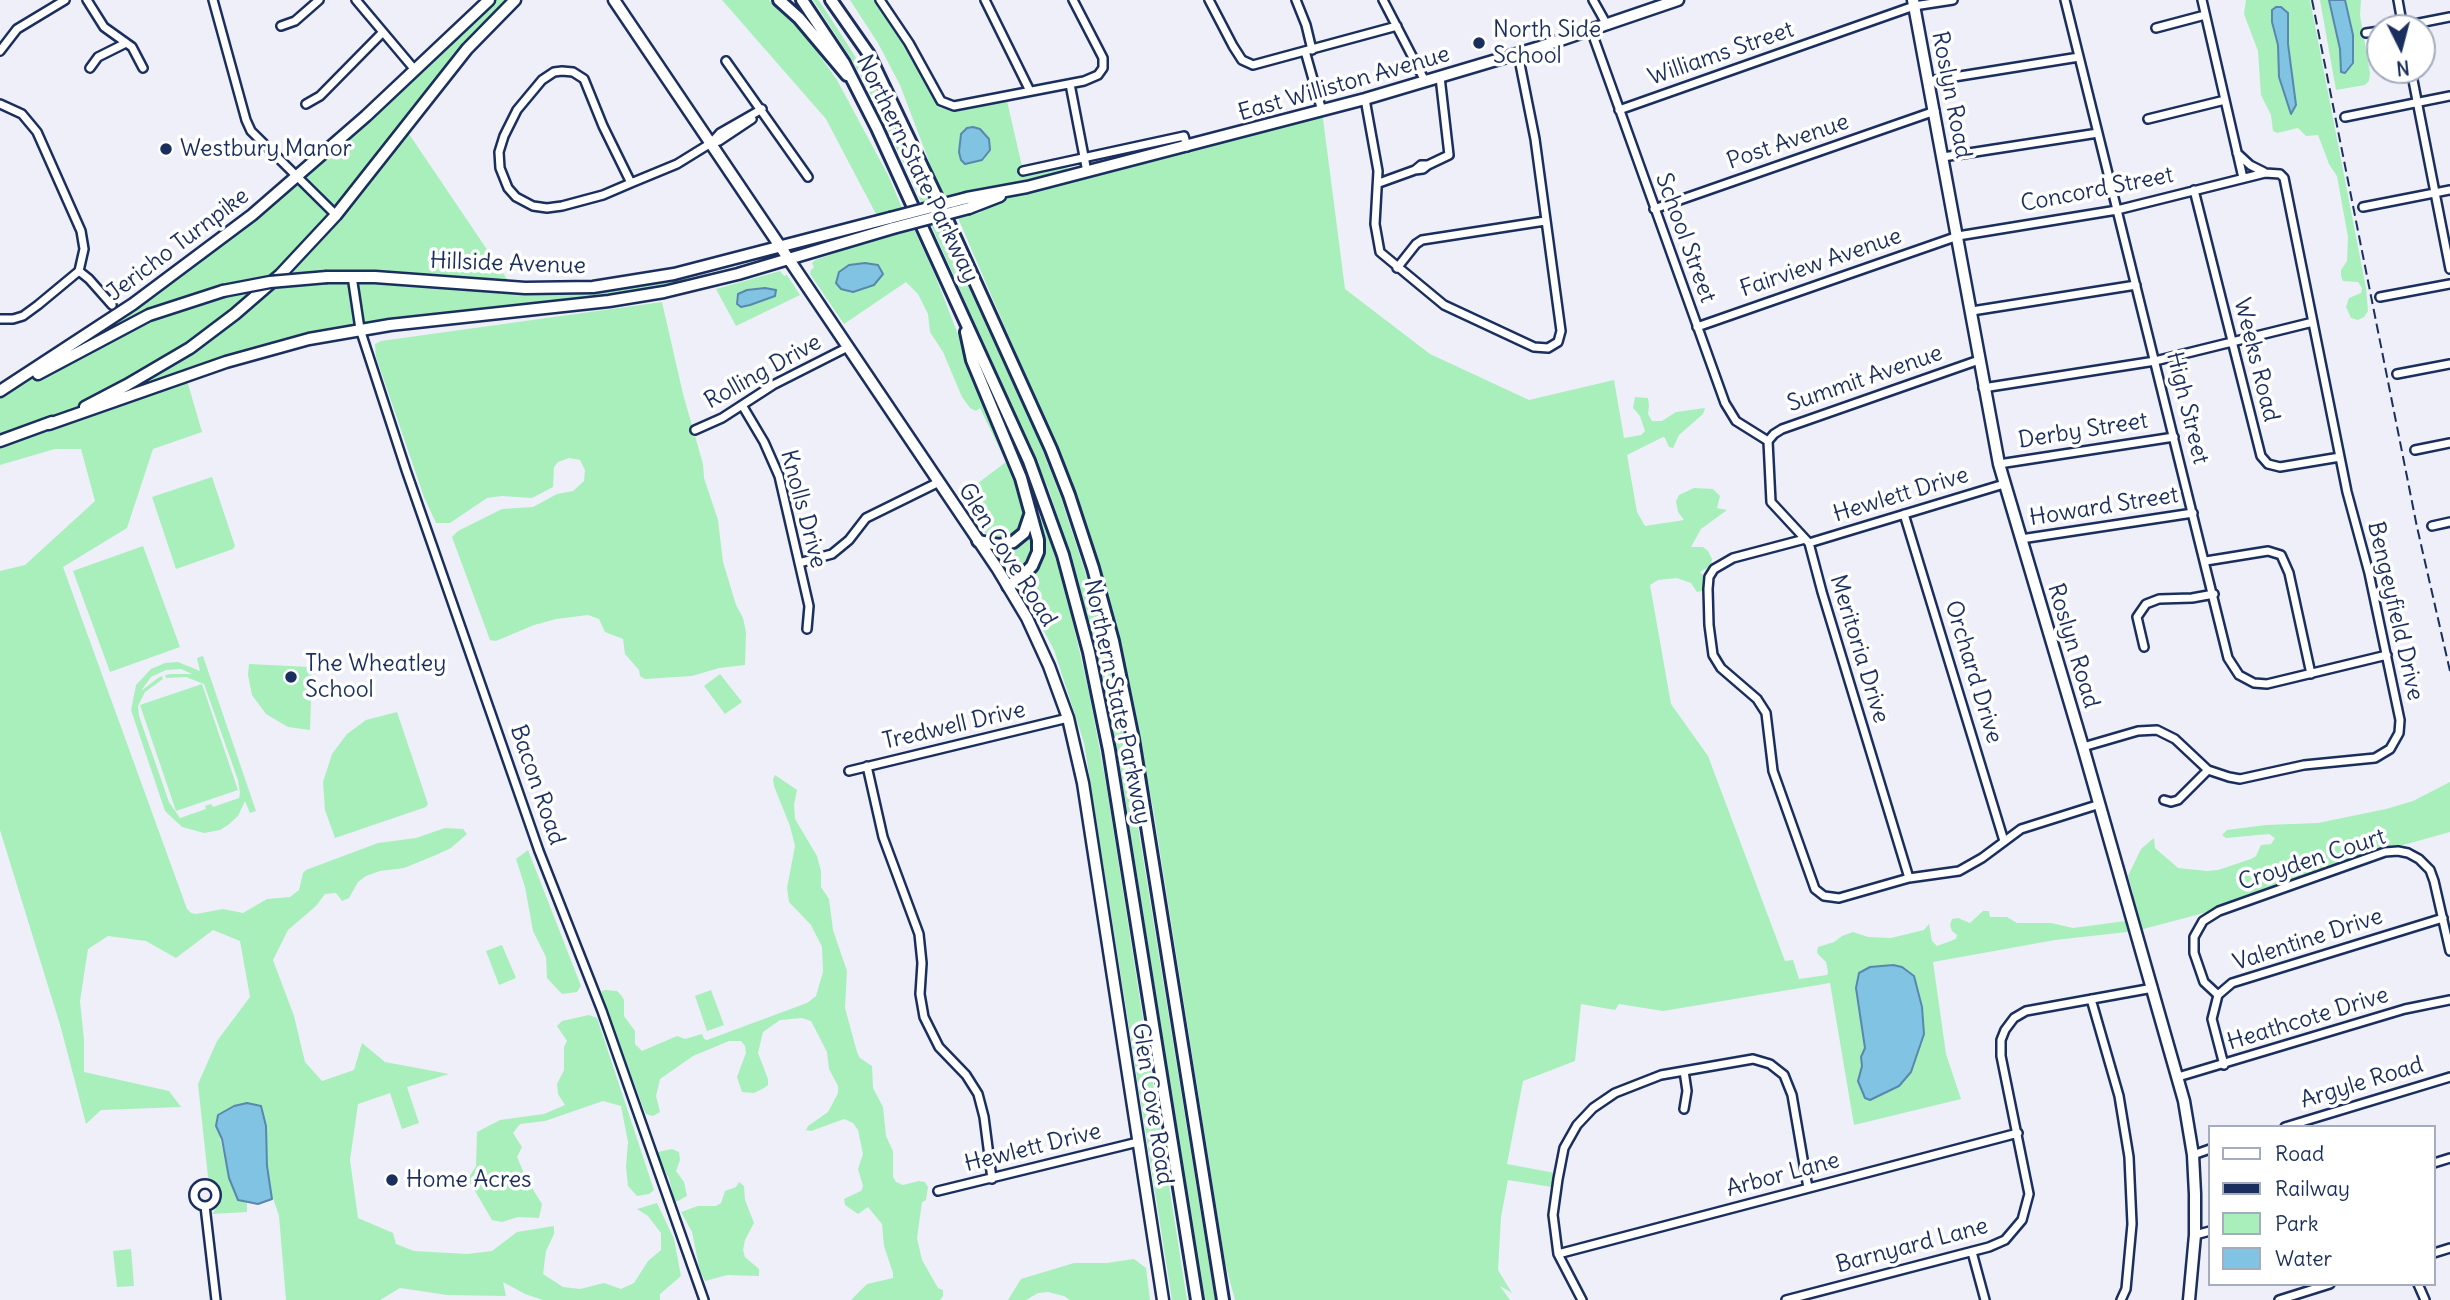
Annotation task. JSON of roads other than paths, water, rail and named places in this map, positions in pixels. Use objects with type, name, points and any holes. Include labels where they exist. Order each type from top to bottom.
[{"type":"highway","points":[[779,0],[799,18],[830,58],[856,85]]},
{"type":"highway","name":"Northern State Parkway","points":[[802,0],[831,41],[856,85],[962,312],[1038,484],[1063,555],[1089,652],[1111,762],[1197,1300]]},
{"type":"highway","name":"Northern State Parkway","points":[[835,0],[890,97],[1041,425],[1069,495],[1093,568],[1116,654],[1135,751],[1223,1300]]},
{"type":"highway","points":[[962,312],[972,360],[1013,455],[1038,540],[1037,555],[1029,571],[1008,586]]},
{"type":"highway","points":[[978,541],[999,545],[1013,542],[1024,533],[1031,513]]},
{"type":"main road","name":"Jericho Turnpike","points":[[0,392],[177,273],[296,178],[489,0]]},
{"type":"main road","points":[[0,441],[49,424],[127,385],[211,332],[280,275],[336,215],[451,67],[515,0]]},
{"type":"main road","name":"Glen Cove Road","points":[[614,0],[1008,586],[1042,650],[1068,718],[1083,783],[1163,1300]]},
{"type":"main road","name":"East Williston Avenue","points":[[1183,148],[1518,54],[1678,0]]},
{"type":"main road","name":"Roslyn Road","points":[[1913,3],[1972,311],[1998,464],[2178,1077],[2193,1155],[2195,1235],[2189,1300]]},
{"type":"main road","name":"Hillside Avenue","points":[[0,392],[149,315],[223,291],[270,282],[352,276],[513,288],[593,287],[674,274],[780,246],[892,223],[1183,148]]},
{"type":"main road","name":"Hillside Avenue","points":[[49,424],[255,353],[309,339],[360,329],[652,295],[706,283],[789,259],[892,223]]},
{"type":"street","points":[[0,51],[17,29],[65,0]]},
{"type":"street","points":[[87,0],[104,27],[132,47],[143,68]]},
{"type":"street","points":[[213,0],[246,120],[255,136],[336,215]]},
{"type":"street","points":[[281,26],[295,21],[320,0]]},
{"type":"street","points":[[356,0],[415,71]]},
{"type":"street","points":[[880,0],[947,105],[1070,84],[1098,75],[1104,64],[1073,0]]},
{"type":"street","points":[[985,0],[1030,91]]},
{"type":"street","points":[[1209,0],[1233,46],[1248,64],[1259,64],[1397,26]]},
{"type":"street","points":[[1296,0],[1306,25],[1322,111]]},
{"type":"street","points":[[1383,0],[1425,81]]},
{"type":"street","points":[[1593,0],[1606,25]]},
{"type":"street","name":"Williams Street","points":[[1619,110],[1913,3],[1953,0]]},
{"type":"street","name":"High Street","points":[[2065,0],[2228,657],[2239,675],[2267,684],[2387,655]]},
{"type":"street","points":[[2202,0],[2243,178],[2265,173]]},
{"type":"street","points":[[2156,28],[2205,15]]},
{"type":"street","name":"School Street","points":[[1591,30],[1725,403],[1732,416],[1743,427],[1768,441]]},
{"type":"street","points":[[306,104],[320,96],[383,32]]},
{"type":"street","points":[[90,68],[98,57],[126,43]]},
{"type":"street","points":[[1365,99],[1378,184],[1375,221],[1381,253],[1444,306],[1534,347],[1546,349],[1558,342],[1561,331],[1535,139],[1518,54]]},
{"type":"street","points":[[1929,81],[2079,57]]},
{"type":"street","points":[[726,61],[808,177]]},
{"type":"street","points":[[631,183],[603,126],[590,89],[584,79],[573,72],[554,72],[542,80],[517,110],[503,136],[499,161],[503,178],[516,197],[533,206],[547,208],[603,195],[677,164],[719,141],[762,109]]},
{"type":"street","points":[[1378,184],[1423,169],[1449,155],[1440,77]]},
{"type":"street","points":[[1070,84],[1087,172]]},
{"type":"street","points":[[2414,84],[2450,269]]},
{"type":"street","points":[[2345,117],[2450,96]]},
{"type":"street","points":[[2148,119],[2225,100]]},
{"type":"street","points":[[0,104],[22,114],[37,132],[81,231],[85,249],[79,271],[23,316],[0,319]]},
{"type":"street","name":"Post Avenue","points":[[1654,209],[1934,111]]},
{"type":"street","points":[[1943,157],[2098,133]]},
{"type":"street","points":[[1023,171],[1184,136],[1183,148]]},
{"type":"street","name":"Bengeyfield Drive","points":[[2083,747],[2138,731],[2157,730],[2175,739],[2208,770],[2241,779],[2304,765],[2367,760],[2381,755],[2394,745],[2400,726],[2387,655],[2340,457],[2284,178],[2280,174],[2265,173],[2250,165],[2237,153]]},
{"type":"street","name":"Concord Street","points":[[1958,236],[2117,209],[2243,178]]},
{"type":"street","name":"Weeks Road","points":[[2194,190],[2259,452],[2264,461],[2280,467],[2340,457]]},
{"type":"street","points":[[2363,207],[2450,190]]},
{"type":"street","points":[[1397,268],[1422,240],[1545,221]]},
{"type":"street","name":"Fairview Avenue","points":[[1698,327],[1958,236]]},
{"type":"street","points":[[79,271],[112,305]]},
{"type":"street","name":"Bacon Road","points":[[352,276],[360,329],[406,470],[539,851],[603,1011],[704,1300]]},
{"type":"street","points":[[2380,298],[2450,284]]},
{"type":"street","points":[[1972,311],[2136,285]]},
{"type":"street","points":[[1983,388],[2155,361],[2313,322]]},
{"type":"street","name":"Rolling Drive","points":[[695,429],[715,422],[773,385],[848,348]]},
{"type":"street","name":"Summit Avenue","points":[[1768,441],[1774,433],[1782,429],[1979,360]]},
{"type":"street","points":[[2397,374],[2450,364]]},
{"type":"street","name":"Knolls Drive","points":[[742,405],[764,442],[779,476],[809,613],[807,629]]},
{"type":"street","name":"Derby Street","points":[[1998,464],[2174,437]]},
{"type":"street","name":"Meritoria Drive","points":[[1768,441],[1771,458],[1771,502],[1807,541],[1909,878]]},
{"type":"street","points":[[2415,450],[2450,443]]},
{"type":"street","points":[[799,564],[832,554],[849,540],[866,518],[939,482]]},
{"type":"street","name":"Hewlett Drive","points":[[1909,878],[1839,898],[1824,896],[1815,889],[1773,772],[1766,713],[1757,699],[1721,668],[1713,655],[1709,625],[1709,577],[1714,569],[1733,558],[1807,541],[2004,484]]},
{"type":"street","name":"Howard Street","points":[[2021,539],[2193,513]]},
{"type":"street","name":"Orchard Drive","points":[[1905,514],[2004,841]]},
{"type":"street","points":[[2432,526],[2450,522]]},
{"type":"street","points":[[2206,561],[2268,551],[2281,555],[2289,573],[2311,674]]},
{"type":"street","points":[[2144,647],[2137,617],[2146,604],[2159,599],[2214,594]]},
{"type":"street","name":"Tredwell Drive","points":[[849,771],[1068,718]]},
{"type":"street","points":[[867,766],[883,837],[919,934],[922,962],[920,994],[924,1017],[939,1047],[966,1075],[978,1094],[985,1119],[992,1179]]},
{"type":"street","points":[[2164,800],[2178,800],[2208,770]]},
{"type":"street","points":[[1909,878],[1959,871],[1982,859],[2021,829],[2100,804]]},
{"type":"street","name":"Croyden Court","points":[[2218,995],[2204,982],[2194,953],[2194,937],[2203,921],[2220,911],[2385,852],[2409,853],[2426,865],[2434,881],[2450,951]]},
{"type":"street","name":"Valentine Drive","points":[[2224,1065],[2212,1019],[2218,995],[2232,983],[2443,918]]},
{"type":"street","name":"Barnyard Lane","points":[[1786,1300],[1972,1252],[2005,1240],[2015,1231],[2025,1214],[2029,1194],[2001,1056],[2004,1030],[2014,1018],[2026,1011],[2153,988]]},
{"type":"street","points":[[2091,999],[2119,1096],[2129,1157],[2132,1224],[2127,1279],[2121,1300]]},
{"type":"street","name":"Heathcote Drive","points":[[2178,1077],[2405,1009],[2450,1000]]},
{"type":"street","points":[[1582,1300],[1558,1254],[1554,1203],[1564,1149],[1577,1125],[1593,1108],[1615,1093],[1661,1075],[1753,1059],[1764,1061],[1779,1070],[1788,1082],[1808,1188]]},
{"type":"street","points":[[1684,1071],[1687,1091],[1684,1109]]},
{"type":"street","name":"Argyle Road","points":[[2305,1124],[2450,1077]]},
{"type":"street","name":"Arbor Lane","points":[[1558,1254],[2018,1133]]},
{"type":"street","name":"Hewlett Drive","points":[[938,1191],[1138,1142]]},
{"type":"street","points":[[2193,1155],[2208,1150]]},
{"type":"street","points":[[205,1206],[216,1300]]},
{"type":"street","points":[[2195,1235],[2208,1232]]},
{"type":"street","points":[[1972,1252],[1985,1300]]},
{"type":"street","points":[[2279,1300],[2324,1286]]},
{"type":"water","points":[[2329,0],[2345,0],[2353,35],[2353,63],[2345,73],[2341,72],[2340,49]]},
{"type":"water","points":[[2281,7],[2288,13],[2288,44],[2296,105],[2291,114],[2279,77],[2278,45],[2272,22],[2272,10]]},
{"type":"water","points":[[967,128],[980,129],[989,139],[990,150],[982,160],[965,164],[959,152],[961,134]]},
{"type":"water","points":[[849,265],[878,265],[883,274],[874,285],[853,292],[841,289],[836,283],[839,272]]},
{"type":"water","points":[[765,288],[776,290],[775,296],[741,307],[737,304],[738,294]]},
{"type":"water","points":[[1870,967],[1902,967],[1914,976],[1922,1007],[1924,1034],[1911,1072],[1899,1086],[1870,1100],[1865,1098],[1858,1081],[1865,1048],[1856,988],[1859,973]]},
{"type":"water","points":[[247,1103],[261,1106],[266,1126],[267,1166],[272,1199],[258,1204],[238,1200],[229,1178],[222,1139],[216,1126],[218,1115],[234,1106]]},
{"type":"railway","points":[[2312,0],[2417,527],[2450,671]]},
{"type":"place","name":"North Side School","points":[[1479,43]]},
{"type":"place","name":"Westbury Manor","points":[[166,149]]},
{"type":"place","name":"The Wheatley School","points":[[291,677]]},
{"type":"place","name":"Home Acres","points":[[392,1180]]}]
